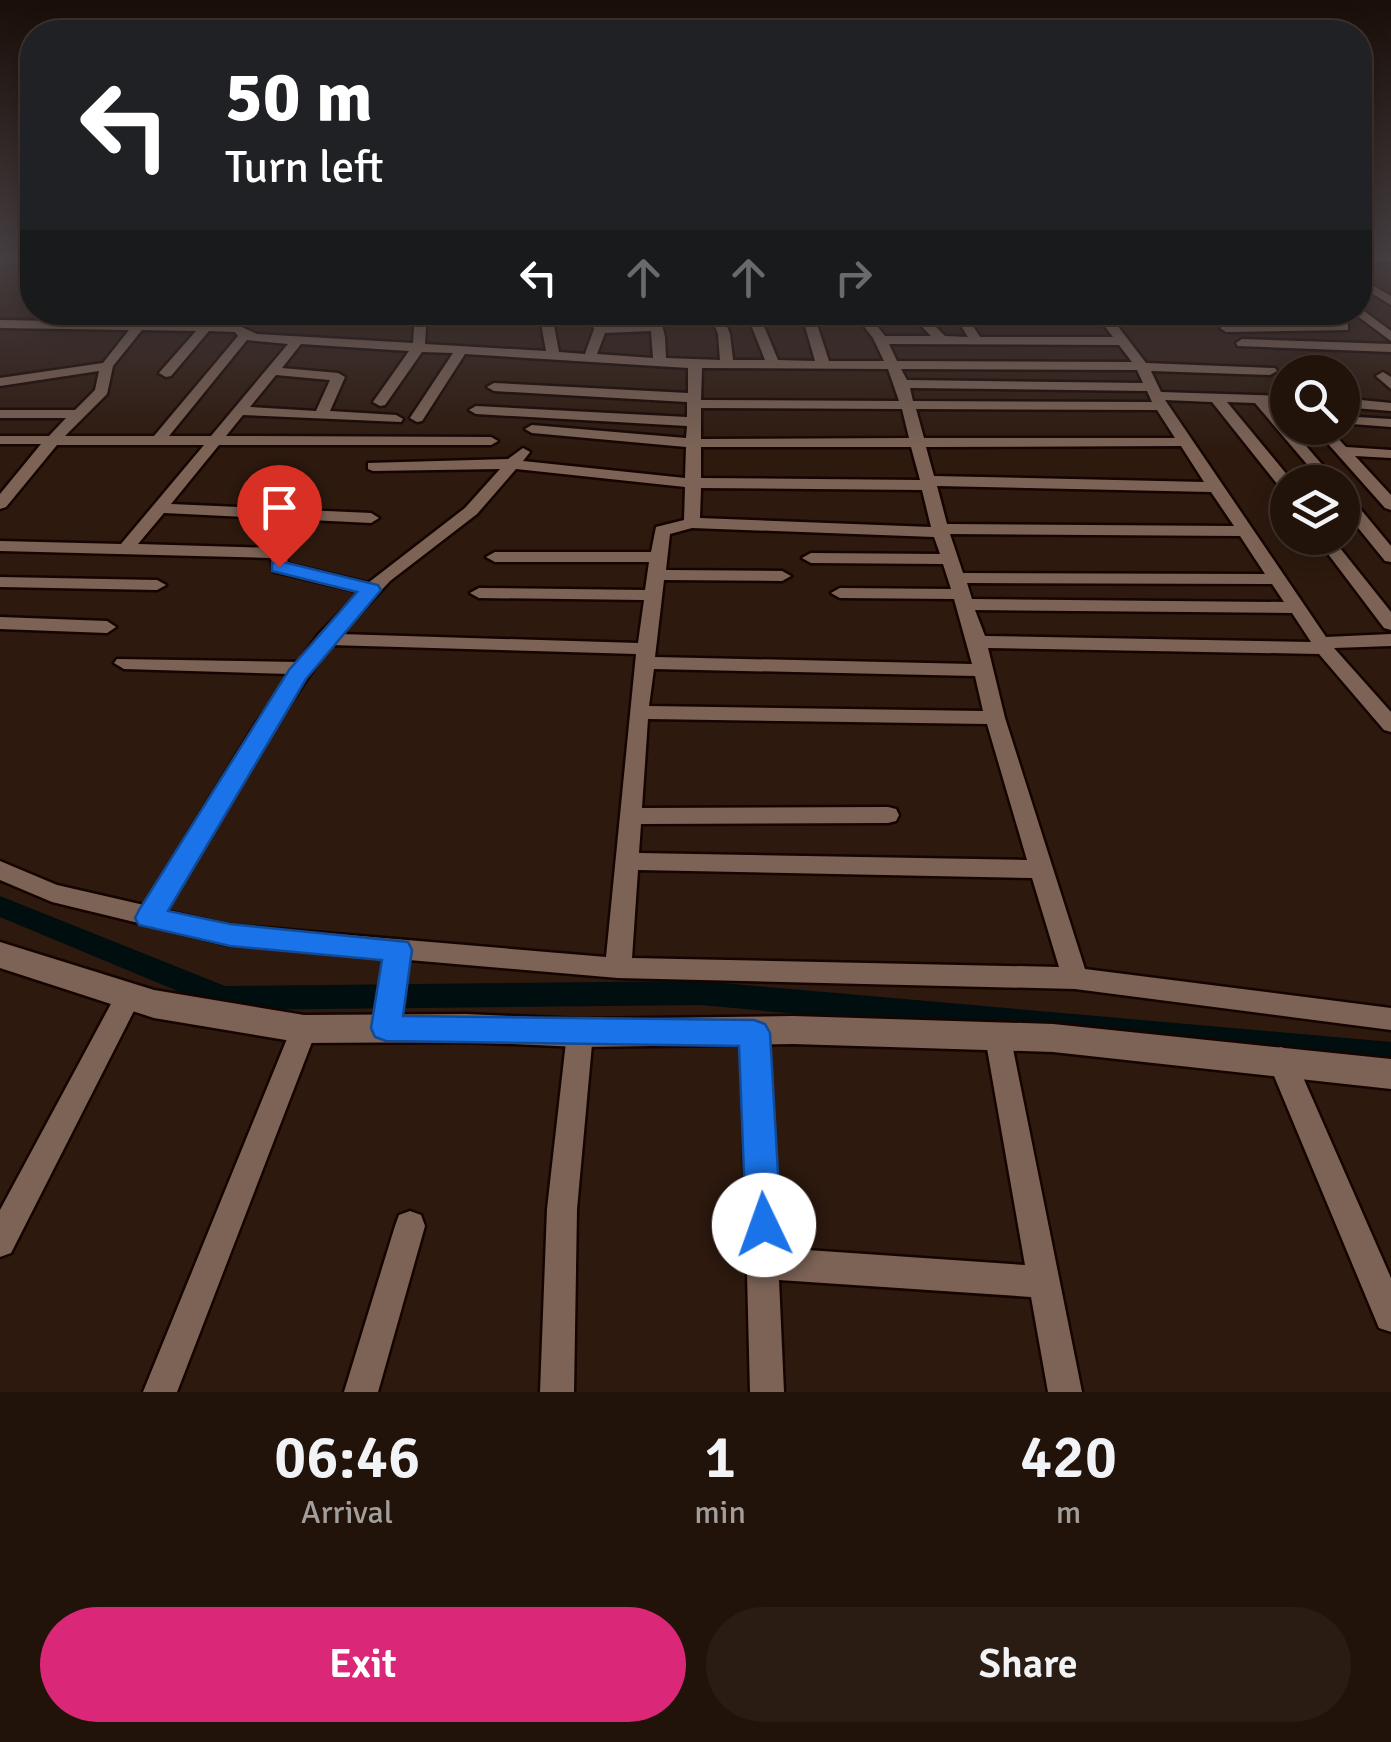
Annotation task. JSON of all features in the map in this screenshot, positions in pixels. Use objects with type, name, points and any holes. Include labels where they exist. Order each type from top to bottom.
[{"type":"street","points":[[70,325],[242,328],[244,336]]},
{"type":"street","points":[[380,402],[419,346],[420,325]]},
{"type":"street","points":[[499,325],[506,367]]},
{"type":"street","points":[[544,389],[558,357],[551,325]]},
{"type":"street","points":[[588,392],[597,359],[598,325]]},
{"type":"street","points":[[656,325],[663,362],[656,396]]},
{"type":"street","points":[[720,325],[727,363]]},
{"type":"street","points":[[757,325],[773,364]]},
{"type":"street","points":[[811,325],[823,364]]},
{"type":"street","points":[[870,325],[902,384],[941,531],[978,642],[995,718],[1075,978]]},
{"type":"street","points":[[927,325],[941,340]]},
{"type":"street","points":[[966,325],[976,340]]},
{"type":"street","points":[[1110,325],[1142,366],[1155,397],[1322,646],[1391,725]]},
{"type":"street","points":[[1223,325],[1270,371]]},
{"type":"street","points":[[4,495],[102,390],[107,366],[139,326]]},
{"type":"street","points":[[1385,326],[1391,336]]},
{"type":"street","points":[[166,373],[210,327]]},
{"type":"street","points":[[1226,328],[1344,327]]},
{"type":"street","points":[[600,329],[657,328]]},
{"type":"street","points":[[244,336],[462,349],[506,367],[544,389],[694,401],[908,404],[1155,397]]},
{"type":"street","points":[[158,440],[244,336]]},
{"type":"street","points":[[124,552],[298,340]]},
{"type":"street","points":[[881,340],[1122,341]]},
{"type":"street","points":[[1242,344],[1391,348]]},
{"type":"street","points":[[417,418],[462,349]]},
{"type":"street","points":[[694,422],[472,415],[506,367],[558,357],[695,364],[1142,366],[1270,371]]},
{"type":"street","points":[[626,394],[639,361]]},
{"type":"street","points":[[692,523],[695,364]]},
{"type":"street","points":[[0,382],[107,366]]},
{"type":"street","points":[[272,372],[338,377],[321,415]]},
{"type":"street","points":[[902,384],[1270,399]]},
{"type":"street","points":[[1216,398],[1271,465]]},
{"type":"street","points":[[1260,399],[1316,465]]},
{"type":"street","points":[[1360,409],[1391,407]]},
{"type":"street","points":[[241,411],[396,419]]},
{"type":"street","points":[[1360,413],[1391,423]]},
{"type":"street","points":[[0,414],[79,414]]},
{"type":"street","points":[[532,429],[693,443],[1188,442]]},
{"type":"street","points":[[0,440],[492,441]]},
{"type":"street","points":[[1337,445],[1389,500]]},
{"type":"street","points":[[1342,451],[1391,454]]},
{"type":"street","points":[[373,466],[517,458],[691,483],[1218,487]]},
{"type":"street","points":[[149,918],[303,668],[325,639],[370,590],[470,511],[517,458]]},
{"type":"street","points":[[160,508],[370,518]]},
{"type":"street","points":[[1360,519],[1391,557]]},
{"type":"street","points":[[618,968],[629,816],[662,531],[692,523],[941,531],[1246,531]]},
{"type":"street","points":[[0,546],[276,553],[280,556],[279,567],[370,590]]},
{"type":"street","points":[[1337,555],[1391,624]]},
{"type":"street","points":[[495,557],[656,576]]},
{"type":"street","points":[[811,558],[957,584],[1298,608]]},
{"type":"street","points":[[478,593],[656,576],[782,576]]},
{"type":"street","points":[[840,593],[957,584],[1278,579]]},
{"type":"street","points":[[0,582],[156,584]]},
{"type":"street","points":[[0,623],[107,627]]},
{"type":"street","points":[[325,639],[984,670]]},
{"type":"street","points":[[978,642],[1322,646],[1391,640]]},
{"type":"street","points":[[124,663],[303,668]]},
{"type":"street","points":[[640,712],[995,718]]},
{"type":"street","points":[[629,816],[888,815]]},
{"type":"street","points":[[626,861],[1040,869]]},
{"type":"street","points":[[0,870],[52,893],[149,918],[396,962],[1075,978],[1391,1019]]},
{"type":"street","points":[[0,955],[128,997],[233,1019],[304,1028],[388,1016],[580,1033],[794,1030],[1054,1038],[1218,1058],[1281,1059],[1391,1074]]},
{"type":"street","points":[[388,1016],[396,962]]},
{"type":"street","points":[[0,1242],[128,997]]},
{"type":"street","points":[[160,1392],[304,1028]]},
{"type":"street","points":[[557,1392],[562,1209],[580,1033]]},
{"type":"street","points":[[754,1033],[767,1392]]},
{"type":"street","points":[[999,1037],[1065,1392]]},
{"type":"street","points":[[1281,1059],[1391,1316]]},
{"type":"street","points":[[361,1392],[410,1226]]},
{"type":"street","points":[[764,1263],[1045,1282]]},
{"type":"waterway","points":[[0,906],[223,998],[700,993],[1391,1055]]},
{"type":"route","points":[[279,567],[370,590],[297,675],[149,918],[230,935],[398,950],[386,1028],[754,1033],[764,1225]]}]
